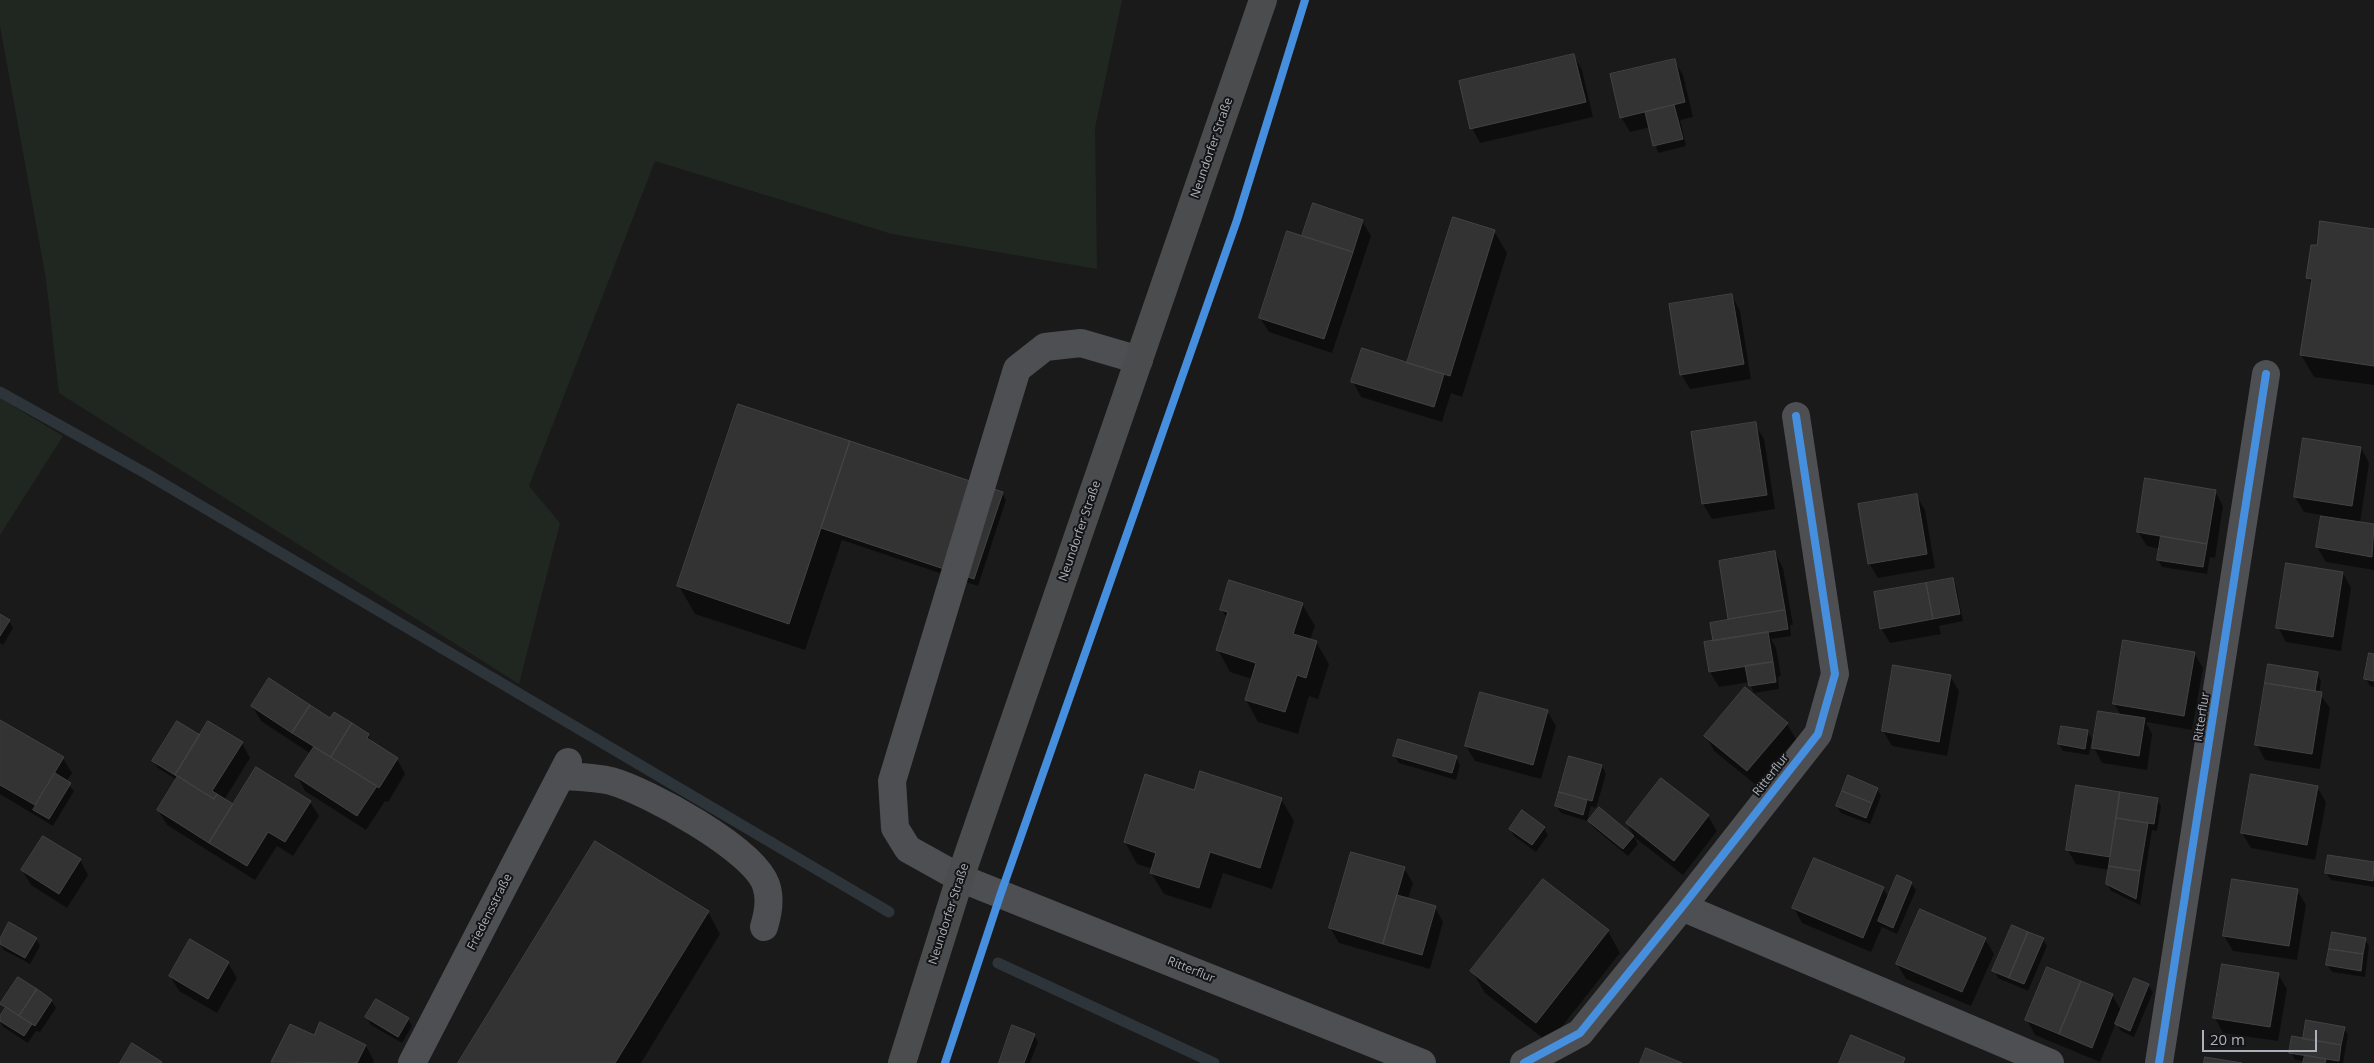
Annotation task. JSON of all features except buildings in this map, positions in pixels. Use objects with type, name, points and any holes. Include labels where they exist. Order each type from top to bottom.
[{"type":"main road","name":"Neundorfer Straße","points":[[902,1063],[960,878],[1263,0]]},
{"type":"street","name":"Ritterflur","points":[[1139,360],[1081,343],[1045,347],[1018,369],[892,781],[895,828],[908,849],[960,878],[1422,1063]]},
{"type":"street","name":"Ritterflur","points":[[2159,1063],[2266,374]]},
{"type":"street","name":"Ritterflur","points":[[1524,1063],[1580,1033],[1818,734],[1835,674],[1796,416]]},
{"type":"street","name":"Friedensstraße","points":[[412,1063],[565,769],[644,793],[723,841],[754,864],[766,886],[769,909],[764,927]]},
{"type":"street","points":[[1682,907],[2050,1063]]},
{"type":"shaded area","points":[[0,0],[1122,0],[1095,128],[1097,269],[892,234],[655,161],[529,486],[560,523],[519,684],[59,393],[46,279],[0,26]]},
{"type":"shaded area","points":[[0,398],[63,436],[0,535]]},
{"type":"waterway","points":[[0,392],[147,474],[889,912]]},
{"type":"waterway","points":[[998,963],[1214,1063]]},
{"type":"cycle path","points":[[945,1063],[1001,893],[1237,220],[1305,0]]},
{"type":"cycle path","points":[[2159,1063],[2266,374]]},
{"type":"cycle path","points":[[1524,1063],[1580,1033],[1818,734],[1835,674],[1796,416]]}]
